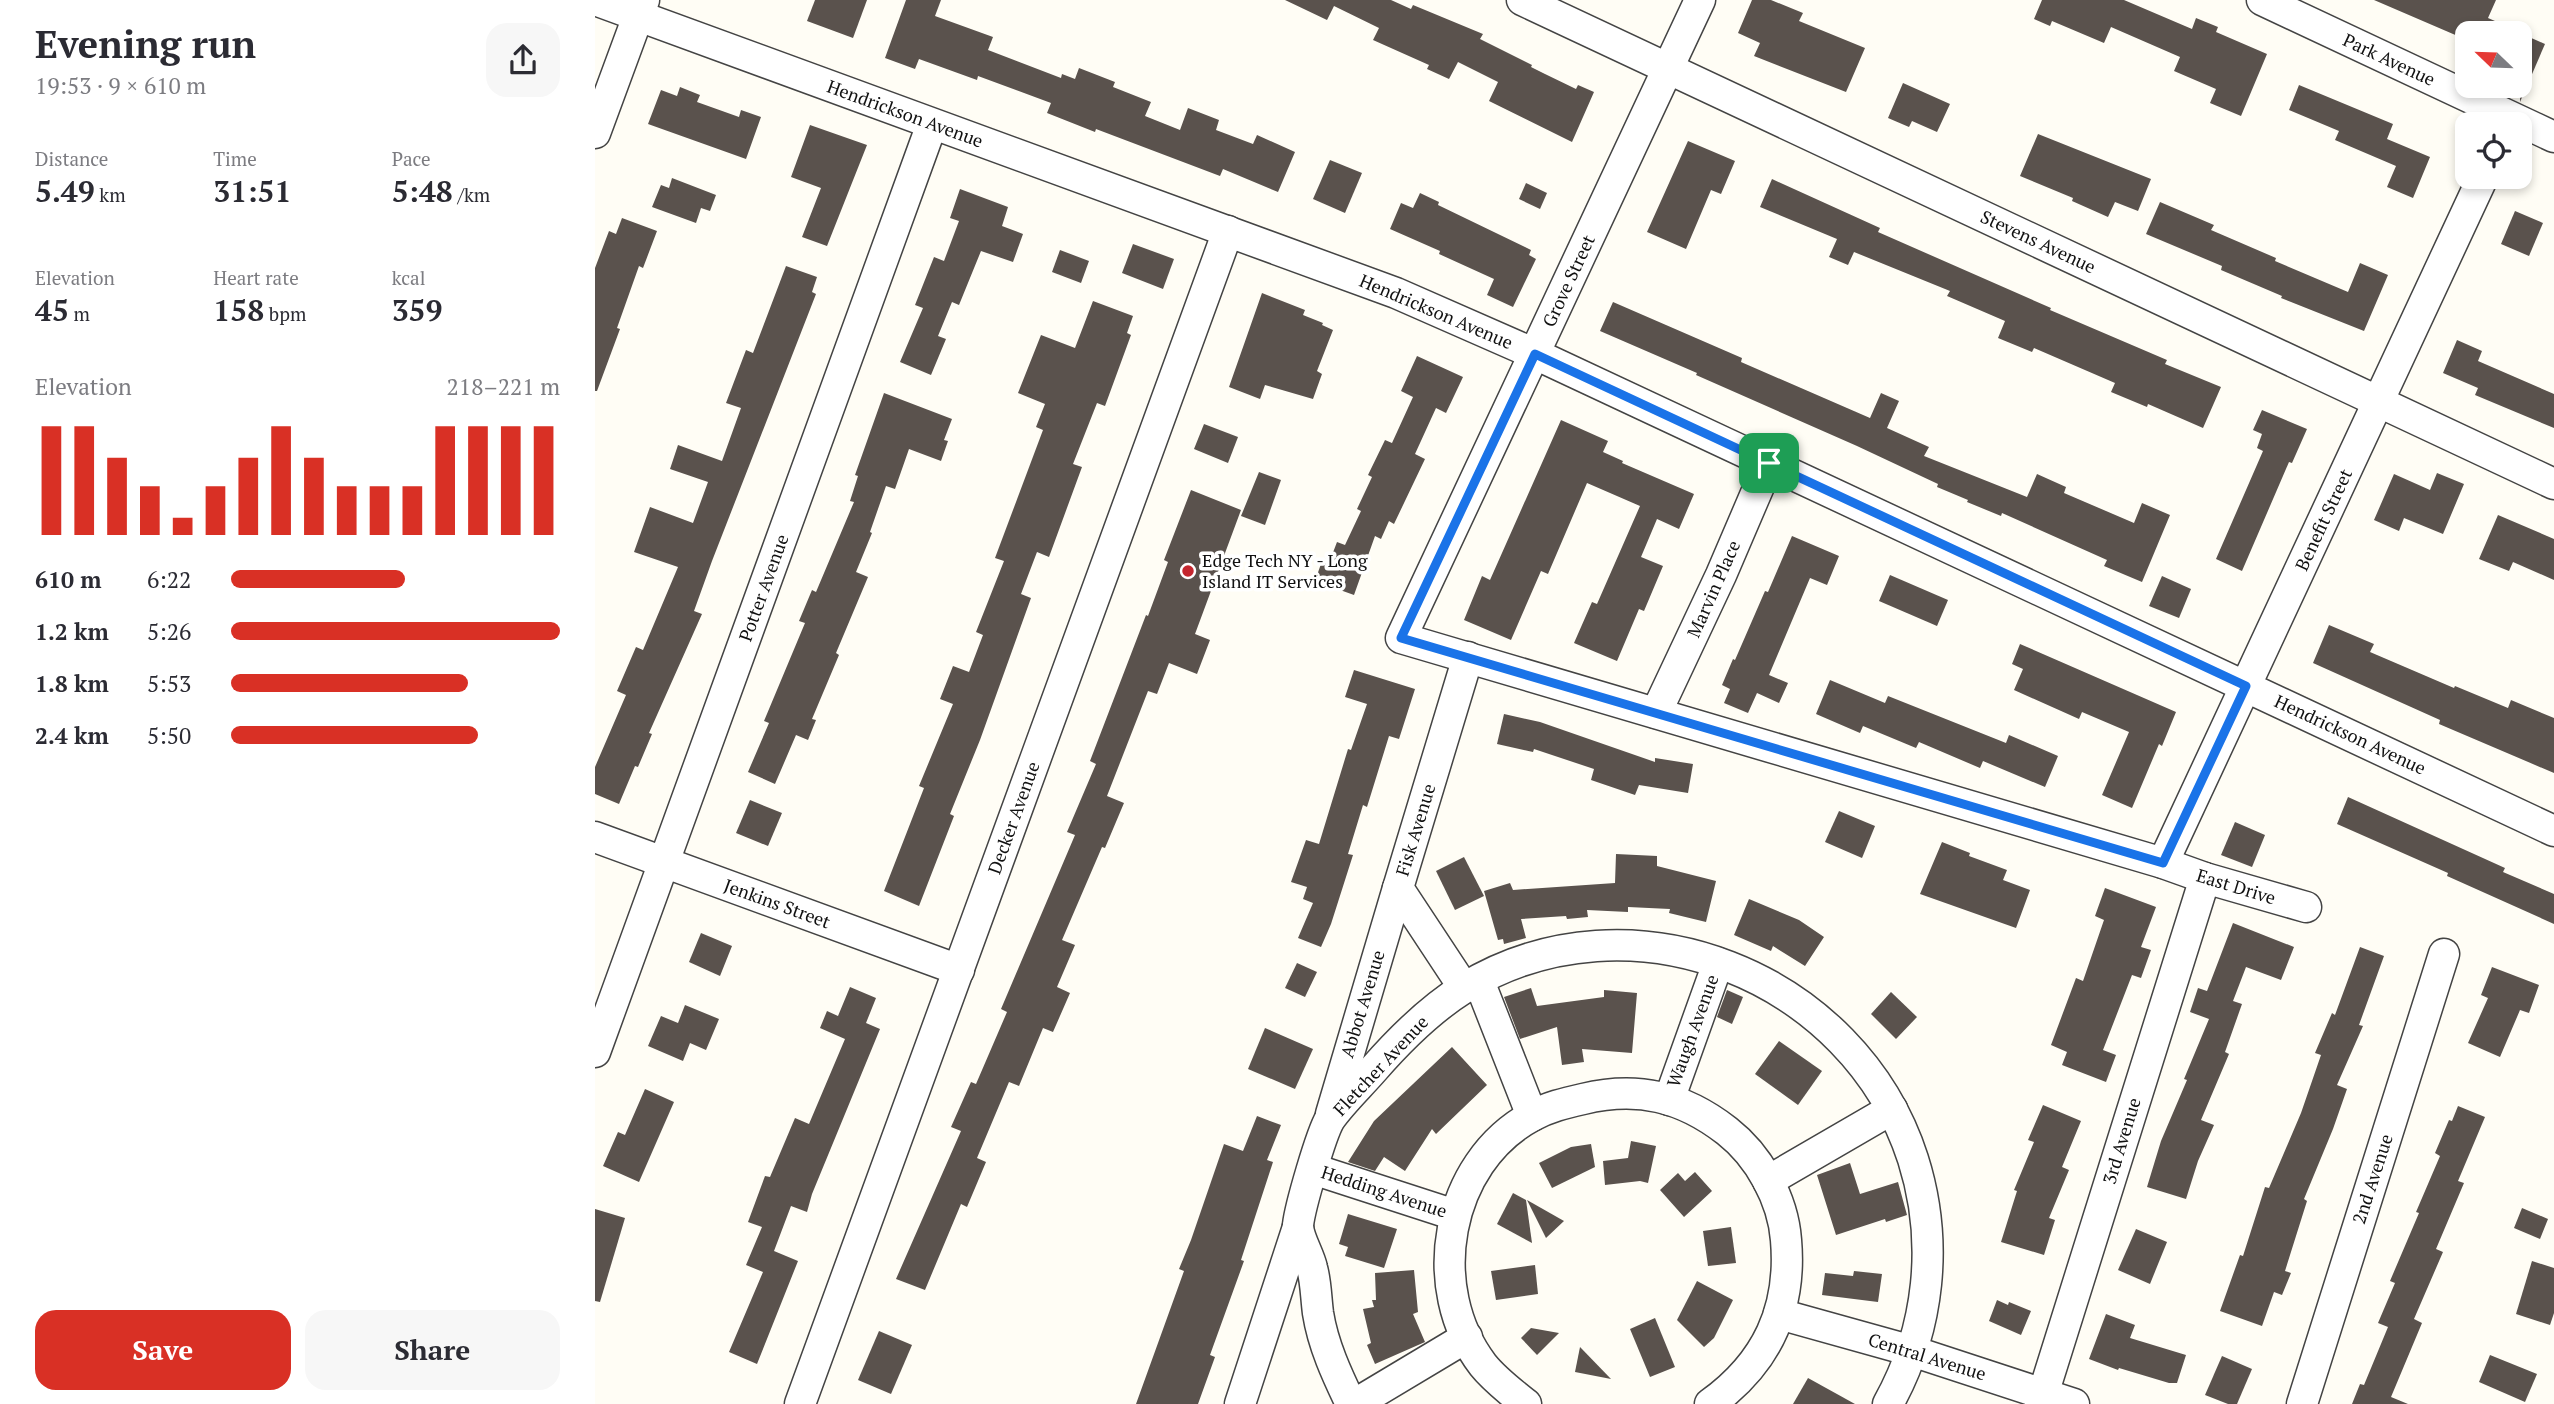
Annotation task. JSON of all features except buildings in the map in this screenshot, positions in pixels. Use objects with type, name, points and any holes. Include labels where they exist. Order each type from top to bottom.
[{"type":"street","name":"Hendrickson Avenue","points":[[595,0],[641,8],[932,124],[1396,293],[1535,354],[2554,831]]},
{"type":"street","name":"Stevens Avenue","points":[[1522,0],[2554,484]]},
{"type":"street","name":"Grove Street","points":[[1401,638],[1700,0]]},
{"type":"street","name":"Park Avenue","points":[[2262,0],[2491,112]]},
{"type":"street","points":[[595,133],[641,8]]},
{"type":"street","name":"Potter Avenue","points":[[595,1052],[932,124]]},
{"type":"street","name":"Park Avenue","points":[[2532,129],[2554,137]]},
{"type":"street","name":"Benefit Street","points":[[2163,863],[2477,189]]},
{"type":"street","name":"Decker Avenue","points":[[800,1404],[1228,232]]},
{"type":"street","name":"Marvin Place","points":[[1656,713],[1721,575],[1769,463]]},
{"type":"street","name":"East Drive","points":[[1401,638],[2306,907]]},
{"type":"street","name":"Fisk Avenue","points":[[1468,657],[1398,888],[1471,985],[1532,1116]]},
{"type":"street","name":"Jenkins Street","points":[[595,837],[959,970]]},
{"type":"street","name":"3rd Avenue","points":[[2042,1399],[2204,878]]},
{"type":"street","name":"Abbot Avenue","points":[[1329,1121],[1398,888]]},
{"type":"street","name":"Fletcher Avenue","points":[[1298,1227],[1329,1121],[1417,1023],[1471,985],[1512,965],[1572,949],[1603,946],[1665,948],[1695,954],[1760,979],[1792,998],[1822,1021],[1850,1047],[1873,1077],[1907,1142],[1925,1211],[1927,1282],[1922,1317],[1912,1351],[1888,1404]]},
{"type":"street","name":"2nd Avenue","points":[[2302,1404],[2444,954]]},
{"type":"street","name":"Waugh Avenue","points":[[1669,1100],[1718,963]]},
{"type":"street","points":[[1527,1404],[1505,1388],[1483,1365],[1457,1314],[1451,1290],[1449,1264],[1455,1215],[1467,1186],[1483,1160],[1503,1136],[1532,1116],[1561,1104],[1609,1093],[1635,1092],[1689,1106],[1735,1137],[1768,1181],[1779,1206],[1787,1247],[1786,1287],[1779,1314],[1758,1357],[1743,1376],[1710,1404]]},
{"type":"street","points":[[1768,1181],[1892,1110]]},
{"type":"street","name":"Hedding Avenue","points":[[1313,1169],[1455,1215]]},
{"type":"street","points":[[1298,1227],[1313,1268],[1318,1316],[1331,1362],[1353,1404],[1467,1337]]},
{"type":"street","points":[[1240,1404],[1298,1227]]},
{"type":"street","name":"Central Avenue","points":[[1779,1314],[1912,1351],[2042,1399],[2074,1404]]},
{"type":"place","name":"Edge Tech NY - Long Island IT Services","points":[[1188,571]]},
{"type":"route","points":[[1535,354],[1769,463],[2246,686],[2163,863],[1401,638],[1535,354]]}]
